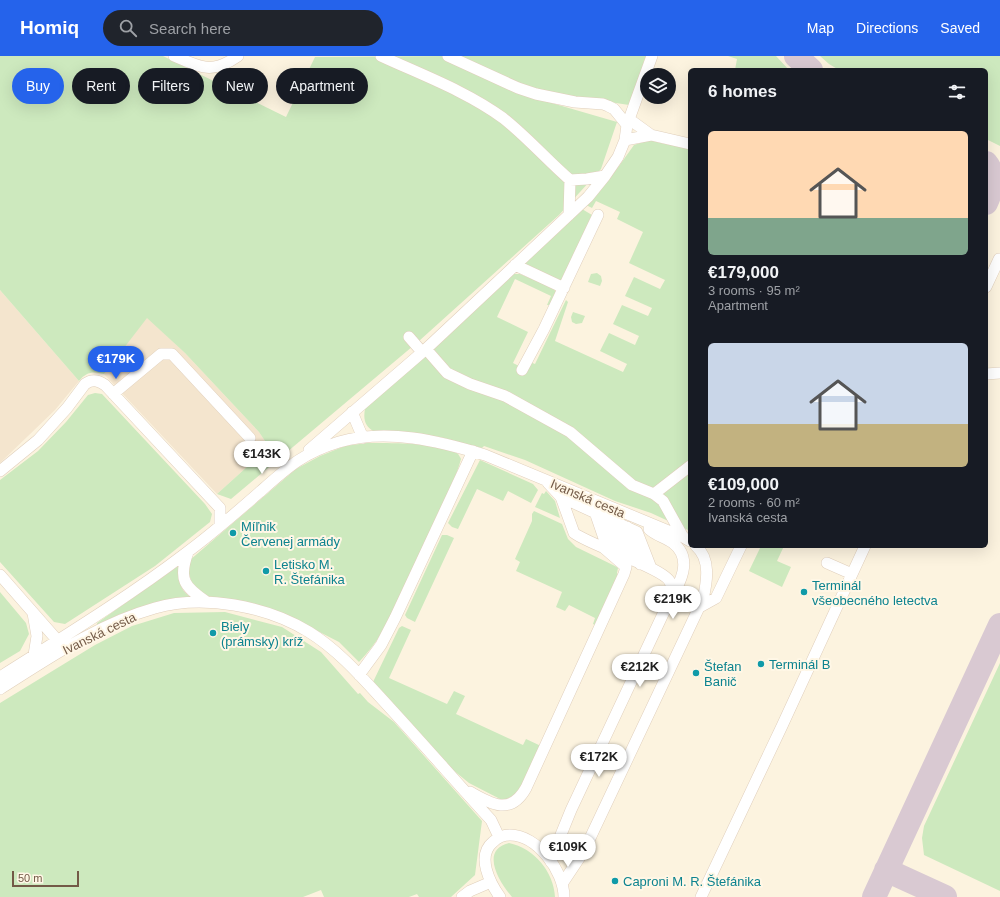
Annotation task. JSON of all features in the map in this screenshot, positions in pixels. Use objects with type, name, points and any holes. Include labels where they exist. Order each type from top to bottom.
[{"type":"street","points":[[174,56],[204,68],[216,68],[238,56]]},
{"type":"street","points":[[381,56],[465,95],[501,117],[570,180],[605,176]]},
{"type":"street","points":[[448,56],[518,88],[536,94],[575,102],[603,104],[614,109],[628,122],[652,135],[688,144]]},
{"type":"street","points":[[296,461],[424,350],[516,266],[588,196],[618,158],[625,140],[628,122],[652,56]]},
{"type":"street","points":[[625,140],[652,135]]},
{"type":"street","points":[[569,215],[570,180]]},
{"type":"street","points":[[522,370],[544,329],[598,215]]},
{"type":"street","points":[[988,283],[1000,256]]},
{"type":"street","points":[[516,266],[564,288]]},
{"type":"street","points":[[409,337],[447,373],[470,384],[505,396],[570,432],[632,485],[654,494],[663,501],[687,539]]},
{"type":"street","points":[[113,394],[161,354],[172,354],[250,438]]},
{"type":"street","points":[[988,374],[1000,373]]},
{"type":"street","points":[[0,471],[38,440],[89,381],[97,380],[113,394],[220,508],[220,526]]},
{"type":"street","points":[[352,412],[363,438]]},
{"type":"street","name":"Ivanská cesta","points":[[0,677],[58,641],[159,573],[220,526],[296,461],[326,447],[350,439],[388,437],[418,439],[455,445],[485,455],[639,519],[651,531],[674,544],[681,552],[684,564],[684,569],[672,598],[571,810],[551,862]]},
{"type":"street","points":[[359,675],[381,646],[473,451]]},
{"type":"street","points":[[654,494],[688,468]]},
{"type":"street","points":[[544,480],[561,497],[637,532],[645,566]]},
{"type":"street","points":[[561,497],[574,533],[665,576],[670,582],[672,598]]},
{"type":"street","points":[[220,508],[242,507]]},
{"type":"street","points":[[460,785],[482,799],[498,805],[511,804],[521,797],[550,737],[626,567],[615,553],[595,512]]},
{"type":"street","points":[[605,517],[615,553]]},
{"type":"street","points":[[639,519],[687,539]]},
{"type":"street","points":[[615,553],[616,522]]},
{"type":"street","points":[[562,884],[584,851],[703,599],[708,578],[706,565],[697,548]]},
{"type":"street","points":[[698,609],[716,598],[740,548]]},
{"type":"street","points":[[701,897],[864,548]]},
{"type":"street","points":[[188,552],[183,564],[183,575],[185,582],[188,589],[206,602]]},
{"type":"street","points":[[827,563],[852,574]]},
{"type":"street","points":[[0,576],[58,641],[55,655]]},
{"type":"street","name":"Ivanská cesta","points":[[0,689],[78,640],[141,612],[173,604],[206,602],[237,605],[266,613],[295,624],[309,632],[327,645],[359,675],[491,820],[499,837]]},
{"type":"street","points":[[33,613],[37,636],[34,655]]},
{"type":"street","points":[[500,897],[491,882],[486,868],[485,858],[491,844],[499,837],[512,835],[525,840],[540,850],[551,862],[562,884],[564,897]]},
{"type":"street","points":[[462,897],[470,891],[491,882]]},
{"type":"shaded area","points":[[0,290],[79,381],[55,410],[0,463]]},
{"type":"shaded area","points":[[147,317],[185,353],[259,432],[269,447],[217,494],[104,374]]},
{"type":"green space","points":[[0,56],[163,56],[187,68],[138,68],[138,104],[204,104],[204,76],[212,80],[212,104],[260,104],[286,117],[292,104],[368,104],[368,68],[310,68],[315,57],[442,56],[531,97],[617,122],[601,169],[559,215],[419,341],[231,499],[217,494],[269,447],[259,432],[185,353],[147,318],[104,374],[90,373],[79,381],[0,290]]},
{"type":"green space","points":[[460,56],[646,56],[642,68],[640,68],[640,73],[629,105],[538,91]]},
{"type":"green space","points":[[728,56],[776,56],[787,68],[735,68],[737,59]]},
{"type":"green space","points":[[820,56],[1000,56],[1000,146],[988,140],[988,68],[836,68]]},
{"type":"green space","points":[[649,140],[665,144],[688,147],[688,530],[651,513],[615,501],[525,460],[484,446],[482,448],[440,437],[417,434],[375,432],[369,428],[364,417],[365,409],[513,274],[520,274],[553,288],[556,292],[551,305],[547,305],[551,296],[515,279],[497,317],[528,332],[513,363],[519,366],[530,362],[535,364],[566,300],[568,302],[555,341],[623,372],[627,364],[600,351],[609,333],[635,345],[639,336],[613,324],[622,305],[648,316],[652,308],[625,296],[634,277],[660,289],[665,280],[629,263],[643,232],[617,219],[620,212],[596,201],[592,208],[586,205],[619,166],[634,145]]},
{"type":"green space","points":[[582,209],[592,215],[562,281],[557,282],[523,265]]},
{"type":"green space","points":[[597,273],[601,276],[602,281],[600,286],[588,282],[591,274]]},
{"type":"green space","points":[[573,312],[585,316],[582,323],[576,324],[572,322],[571,317]]},
{"type":"green space","points":[[95,393],[102,394],[205,504],[212,514],[210,522],[155,566],[65,624],[54,622],[0,562],[0,480],[38,451],[66,422],[88,395]]},
{"type":"green space","points":[[367,443],[414,444],[441,447],[458,454],[461,459],[452,485],[392,615],[371,648],[359,662],[339,642],[302,623],[232,600],[207,596],[194,590],[189,574],[190,560],[296,469],[320,456],[345,446]]},
{"type":"green space","points":[[480,460],[533,484],[538,490],[531,503],[508,491],[503,501],[477,489],[458,529],[452,527],[448,523]]},
{"type":"green space","points":[[546,491],[555,501],[560,518],[535,507],[542,493],[544,494]]},
{"type":"green space","points":[[534,511],[562,524],[568,539],[576,547],[618,568],[617,573],[619,577],[597,626],[593,624],[595,618],[569,605],[565,611],[556,607],[562,592],[516,571],[520,562],[515,559],[532,521],[532,514]]},
{"type":"green space","points":[[442,535],[447,535],[454,538],[415,622],[407,618],[405,615]]},
{"type":"green space","points":[[760,548],[783,548],[777,561],[791,567],[782,587],[749,571]]},
{"type":"green space","points":[[181,564],[180,583],[184,591],[191,597],[154,603],[118,615],[97,625],[97,623]]},
{"type":"green space","points":[[0,592],[26,623],[29,634],[20,651],[0,663]]},
{"type":"green space","points":[[225,612],[282,627],[321,652],[358,694],[360,693],[368,702],[394,722],[482,821],[475,875],[451,897],[419,897],[417,894],[409,897],[324,897],[321,890],[303,897],[0,897],[0,703],[95,645],[132,626],[174,613]]},
{"type":"green space","points":[[402,626],[411,630],[389,678],[447,704],[454,691],[465,696],[456,714],[523,745],[526,739],[541,746],[522,787],[512,800],[502,800],[469,783],[453,770],[373,682],[399,628]]},
{"type":"green space","points":[[1000,663],[1000,891],[924,855],[922,838],[924,826]]},
{"type":"green space","points":[[509,843],[527,850],[541,862],[551,879],[555,897],[512,897],[498,876],[494,859],[495,852],[500,847]]},
{"type":"taxiway","points":[[796,56],[809,68]]},
{"type":"taxiway","points":[[988,166],[992,178],[988,198]]},
{"type":"taxiway","points":[[874,897],[1000,625]]},
{"type":"taxiway","points":[[886,870],[945,897]]},
{"type":"place","name":"Míľnik Červenej armády","points":[[233,533]]},
{"type":"place","name":"Letisko M. R. Štefánika","points":[[266,571]]},
{"type":"place","name":"Terminál všeobecného letectva","points":[[804,592]]},
{"type":"place","name":"Biely (prámsky) kríž","points":[[213,633]]},
{"type":"place","name":"Terminál B","points":[[761,664]]},
{"type":"place","name":"Štefan Banič","points":[[696,673]]},
{"type":"place","name":"Caproni M. R. Štefánika","points":[[615,881]]}]
